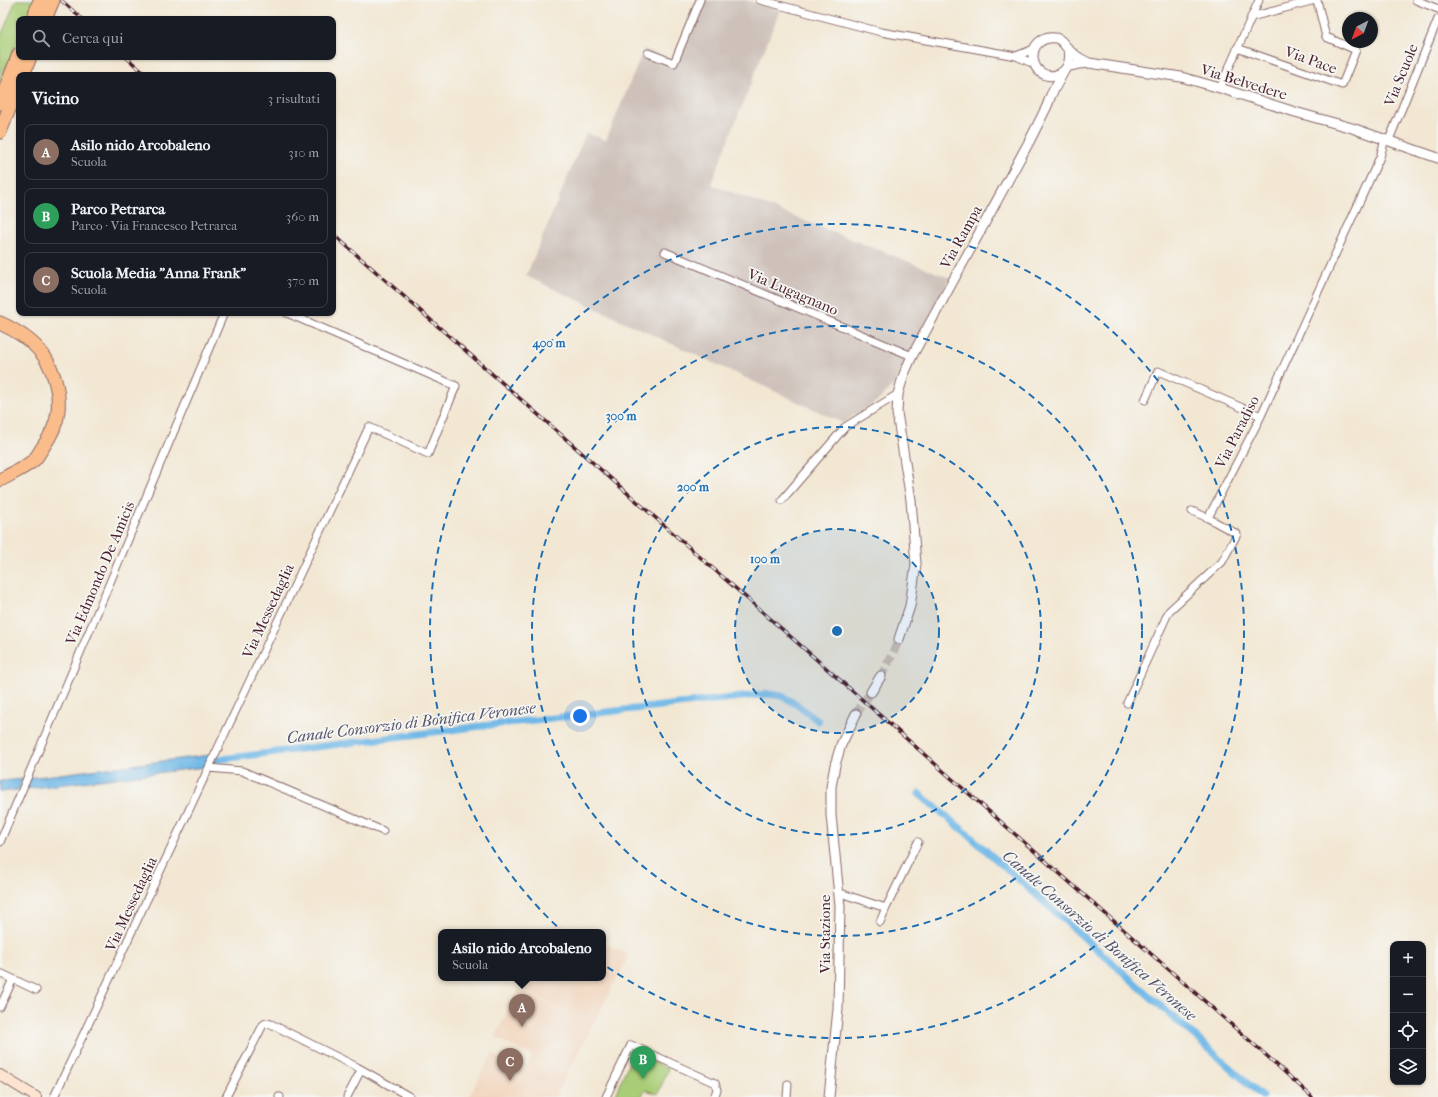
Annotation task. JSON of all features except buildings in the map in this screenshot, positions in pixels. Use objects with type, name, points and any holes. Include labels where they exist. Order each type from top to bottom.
[{"type":"highway","points":[[34,16],[40,0]]},
{"type":"highway","points":[[46,16],[53,0]]},
{"type":"highway","points":[[0,103],[17,60]]},
{"type":"highway","points":[[24,72],[29,60]]},
{"type":"highway","points":[[0,132],[16,92]]},
{"type":"highway","points":[[0,323],[13,329],[28,339],[40,351],[47,361],[57,389],[58,412],[51,437],[34,459],[14,473],[0,480]]},
{"type":"highway","points":[[0,332],[26,347],[36,358],[45,373],[50,391],[49,414],[40,437],[27,454],[0,470]]},
{"type":"main road","points":[[0,1075],[36,1097]]},
{"type":"street","points":[[648,53],[674,63],[700,0]]},
{"type":"street","points":[[760,0],[881,32],[1016,56],[1034,64],[1044,74],[1048,80],[1051,96]]},
{"type":"street","points":[[1220,88],[1259,0]]},
{"type":"street","points":[[1251,17],[1316,0]]},
{"type":"street","name":"Via Pace","points":[[1237,48],[1342,85],[1356,50],[1326,37],[1316,0]]},
{"type":"street","points":[[1416,0],[1438,9]]},
{"type":"street","name":"Via Scuole","points":[[1387,140],[1438,21]]},
{"type":"street","name":"Via Belvedere","points":[[1016,56],[1034,49],[1040,41],[1050,38],[1060,40],[1076,56],[1089,63]]},
{"type":"street","points":[[1034,49],[1032,56],[1034,64]]},
{"type":"street","points":[[1065,69],[1070,60],[1069,50]]},
{"type":"street","name":"Via Belvedere","points":[[1044,74],[1055,75],[1078,64],[1089,63],[1181,77],[1352,128],[1438,158]]},
{"type":"street","name":"Via Rampa","points":[[899,639],[910,606],[916,564],[911,500],[897,413],[898,394],[904,374],[912,356],[1030,140],[1065,69]]},
{"type":"street","name":"Via Paradiso","points":[[1208,518],[1261,416],[1387,140]]},
{"type":"street","name":"Via Lugagnano","points":[[664,252],[912,356]]},
{"type":"street","name":"Via Edmondo De Amicis","points":[[0,842],[223,316]]},
{"type":"street","name":"Via Messedaglia","points":[[54,1097],[369,427],[428,454],[456,386],[294,316]]},
{"type":"street","points":[[1145,400],[1158,371],[1261,416]]},
{"type":"street","points":[[782,500],[845,427],[898,394]]},
{"type":"street","points":[[1127,702],[1169,611],[1222,562],[1237,534],[1192,511]]},
{"type":"street","points":[[871,692],[881,676]]},
{"type":"street","name":"Via Stazione","points":[[829,1097],[838,1009],[840,893],[831,815],[831,787],[835,764],[841,745],[856,714]]},
{"type":"street","points":[[209,768],[242,771],[382,831]]},
{"type":"street","points":[[880,922],[918,842]]},
{"type":"street","points":[[840,893],[886,908]]},
{"type":"street","points":[[0,973],[36,990]]},
{"type":"street","points":[[0,1007],[13,979]]},
{"type":"street","points":[[226,1097],[257,1036],[263,1025],[266,1023],[271,1024],[361,1070],[410,1097]]},
{"type":"street","points":[[606,1097],[631,1045],[715,1083],[717,1090],[714,1097]]},
{"type":"street","points":[[347,1097],[361,1070]]},
{"type":"street","name":"Via Stazione","points":[[831,1082],[833,1097]]},
{"type":"street","points":[[787,1097],[788,1084]]},
{"type":"shaded area","points":[[697,0],[746,0],[780,10],[711,184],[950,278],[894,384],[880,399],[843,423],[526,276],[586,133],[606,140],[644,49],[672,60]]},
{"type":"shaded area","points":[[556,922],[571,929],[552,929]]},
{"type":"shaded area","points":[[606,944],[629,955],[555,1097],[469,1097],[492,1054],[524,1071],[532,1056],[495,1037],[519,989],[552,1006],[550,1018],[553,1005],[521,989],[525,981],[606,981]]},
{"type":"green space","points":[[16,0],[35,0],[28,16],[16,16],[16,44],[0,83],[0,38]]},
{"type":"green space","points":[[633,1053],[668,1069],[658,1094],[645,1090],[641,1097],[614,1097]]},
{"type":"water","points":[[210,755],[205,767],[25,789],[29,778]]},
{"type":"water","points":[[23,779],[18,790],[0,792],[0,781]]},
{"type":"waterway","name":"Canale Consorzio di Bonifica Veronese","points":[[198,762],[482,726],[768,694],[782,696],[796,704],[818,721]]},
{"type":"waterway","name":"Canale Consorzio di Bonifica Veronese","points":[[919,794],[963,830],[1263,1097]]},
{"type":"tunnel","points":[[881,676],[899,639]]},
{"type":"tunnel","points":[[856,714],[871,692]]},
{"type":"railway","points":[[61,0],[79,16]]},
{"type":"railway","points":[[129,60],[143,72]]},
{"type":"railway","points":[[336,237],[1312,1097]]},
{"type":"place","name":"Asilo nido Arcobaleno","points":[[522,1027]]},
{"type":"place","name":"Parco Petrarca","points":[[643,1079]]},
{"type":"place","name":"Scuola Media \"Anna Frank\"","points":[[510,1081]]}]
